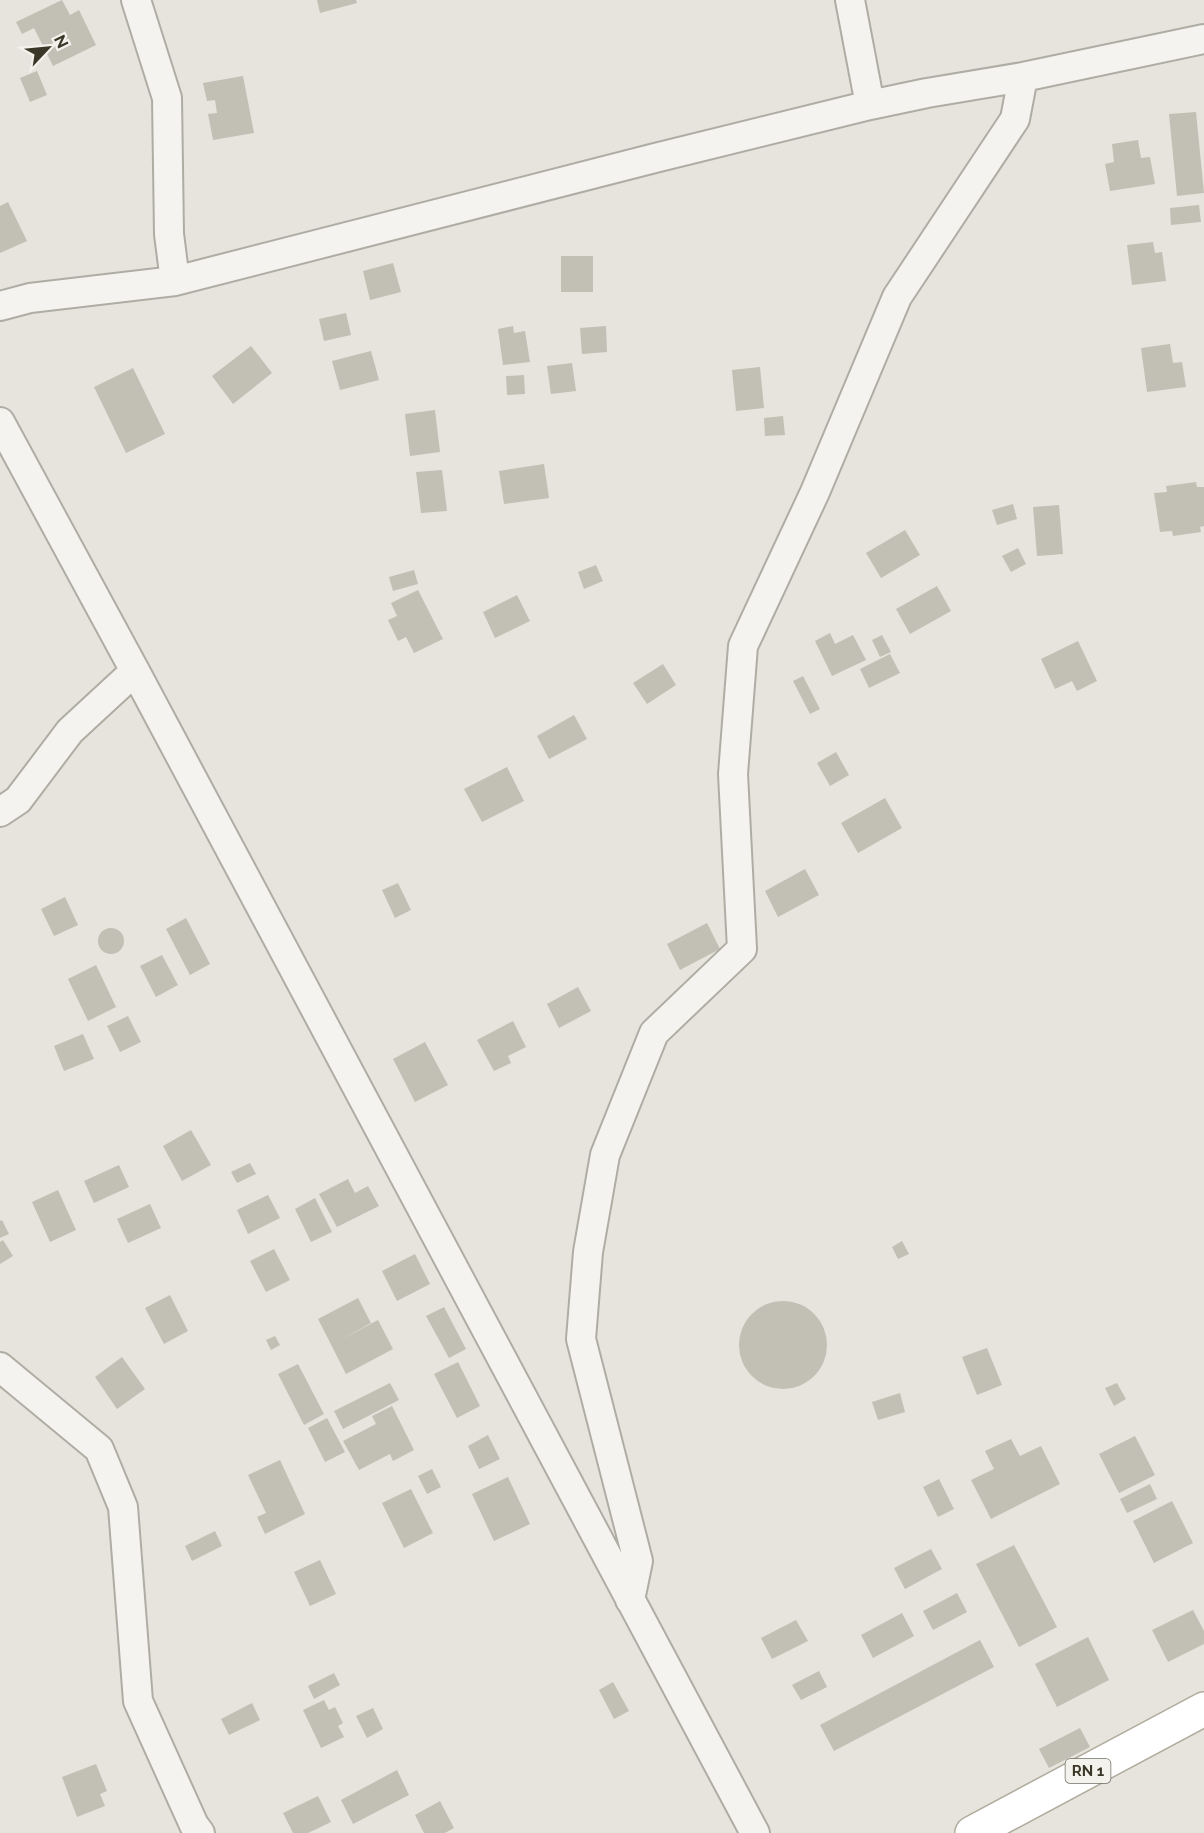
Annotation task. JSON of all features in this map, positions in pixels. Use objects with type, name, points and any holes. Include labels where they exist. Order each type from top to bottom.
[{"type":"main road","name":"RN 1","points":[[972,1833],[1204,1709]]},
{"type":"street","points":[[136,0],[167,98],[169,234],[175,281]]},
{"type":"street","points":[[850,0],[870,105]]},
{"type":"street","points":[[0,306],[30,298],[175,281],[870,105],[1204,39]]},
{"type":"street","points":[[630,1600],[638,1562],[581,1339],[588,1252],[604,1155],[654,1033],[742,949],[733,774],[743,646],[815,492],[897,297],[1016,119],[1023,76]]},
{"type":"street","points":[[0,422],[135,670],[755,1833]]},
{"type":"street","points":[[0,812],[18,800],[70,731],[135,670]]},
{"type":"street","points":[[0,1367],[99,1449],[123,1507],[138,1701],[194,1825],[200,1833]]},
{"type":"building","points":[[62,0],[70,15],[79,10],[96,45],[53,66],[34,28],[22,34],[16,22]]},
{"type":"building","points":[[317,0],[356,0],[357,3],[320,13]]},
{"type":"building","points":[[37,71],[47,95],[30,102],[20,78]]},
{"type":"building","points":[[243,76],[254,133],[213,140],[208,114],[217,113],[215,100],[207,101],[203,83]]},
{"type":"building","points":[[1196,112],[1204,193],[1177,196],[1169,114]]},
{"type":"building","points":[[1138,140],[1141,158],[1150,157],[1155,184],[1110,191],[1105,164],[1114,162],[1112,144]]},
{"type":"building","points":[[8,202],[27,241],[0,253],[0,206]]},
{"type":"building","points":[[1199,205],[1201,222],[1171,225],[1170,208]]},
{"type":"building","points":[[1153,242],[1155,253],[1162,252],[1166,281],[1132,285],[1127,245]]},
{"type":"building","points":[[561,256],[593,256],[593,292],[561,292]]},
{"type":"building","points":[[393,263],[401,292],[370,300],[363,271]]},
{"type":"building","points":[[346,313],[351,335],[324,341],[319,319]]},
{"type":"building","points":[[513,326],[514,333],[525,331],[530,362],[503,365],[498,329]]},
{"type":"building","points":[[606,326],[607,352],[582,354],[580,328]]},
{"type":"building","points":[[1170,344],[1173,363],[1182,362],[1186,387],[1147,392],[1141,348]]},
{"type":"building","points":[[251,346],[272,373],[233,404],[212,376]]},
{"type":"building","points":[[371,351],[379,380],[340,390],[332,361]]},
{"type":"building","points":[[572,363],[576,391],[551,394],[547,366]]},
{"type":"building","points":[[760,367],[764,408],[736,411],[732,370]]},
{"type":"building","points":[[133,368],[165,434],[126,453],[94,387]]},
{"type":"building","points":[[524,375],[525,394],[507,395],[506,376]]},
{"type":"building","points":[[435,410],[440,452],[410,456],[405,414]]},
{"type":"building","points":[[783,416],[785,435],[765,436],[764,418]]},
{"type":"building","points":[[544,464],[549,498],[504,504],[499,471]]},
{"type":"building","points":[[442,470],[447,511],[421,513],[416,472]]},
{"type":"building","points":[[1196,482],[1197,487],[1204,487],[1204,526],[1200,527],[1201,532],[1173,536],[1172,531],[1160,532],[1154,493],[1167,492],[1166,486]]},
{"type":"building","points":[[1013,504],[1017,519],[997,525],[992,510]]},
{"type":"building","points":[[1059,505],[1063,554],[1037,556],[1033,507]]},
{"type":"building","points":[[905,530],[920,555],[881,578],[866,553]]},
{"type":"building","points":[[1018,548],[1026,564],[1011,572],[1002,556]]},
{"type":"building","points":[[596,565],[603,581],[584,589],[578,572]]},
{"type":"building","points":[[414,570],[418,584],[393,591],[389,577]]},
{"type":"building","points":[[937,586],[951,611],[910,634],[896,609]]},
{"type":"building","points":[[418,590],[443,639],[414,653],[406,637],[398,641],[388,620],[397,616],[391,603]]},
{"type":"building","points":[[517,595],[530,621],[495,638],[483,612]]},
{"type":"building","points":[[830,633],[835,644],[853,635],[866,660],[832,676],[815,641]]},
{"type":"building","points":[[882,635],[891,652],[880,657],[872,640]]},
{"type":"building","points":[[1078,641],[1097,681],[1077,691],[1072,681],[1055,689],[1041,659]]},
{"type":"building","points":[[890,654],[900,673],[869,688],[860,669]]},
{"type":"building","points":[[663,664],[676,685],[647,704],[633,683]]},
{"type":"building","points":[[803,676],[820,709],[810,714],[793,681]]},
{"type":"building","points":[[574,715],[587,739],[549,759],[537,736]]},
{"type":"building","points":[[836,752],[849,775],[830,786],[817,763]]},
{"type":"building","points":[[507,767],[524,801],[482,822],[464,789]]},
{"type":"building","points":[[885,798],[902,828],[858,853],[841,823]]},
{"type":"building","points":[[805,869],[819,895],[778,917],[765,891]]},
{"type":"building","points":[[398,883],[411,910],[395,918],[382,890]]},
{"type":"building","points":[[65,897],[78,925],[54,936],[41,909]]},
{"type":"building","points":[[186,918],[210,964],[190,975],[166,929]]},
{"type":"building","points":[[707,923],[720,949],[680,970],[667,944]]},
{"type":"building","points":[[111,928],[120,932],[124,941],[120,950],[111,954],[102,950],[98,941],[102,932]]},
{"type":"building","points":[[162,955],[178,985],[156,997],[140,966]]},
{"type":"building","points":[[96,965],[116,1007],[88,1021],[68,979]]},
{"type":"building","points":[[578,987],[591,1011],[559,1028],[547,1004]]},
{"type":"building","points":[[128,1016],[141,1042],[120,1052],[107,1026]]},
{"type":"building","points":[[513,1021],[526,1047],[508,1056],[511,1063],[494,1071],[477,1040]]},
{"type":"building","points":[[83,1034],[94,1059],[64,1071],[54,1046]]},
{"type":"building","points":[[425,1042],[448,1085],[415,1102],[393,1059]]},
{"type":"building","points":[[191,1130],[211,1165],[182,1181],[163,1146]]},
{"type":"building","points":[[250,1163],[256,1174],[237,1183],[231,1172]]},
{"type":"building","points":[[119,1165],[129,1187],[94,1203],[84,1181]]},
{"type":"building","points":[[348,1179],[355,1193],[368,1186],[379,1206],[337,1227],[319,1194]]},
{"type":"building","points":[[58,1190],[76,1230],[50,1242],[32,1202]]},
{"type":"building","points":[[268,1195],[280,1218],[248,1234],[237,1210]]},
{"type":"building","points":[[315,1198],[332,1232],[311,1242],[295,1209]]},
{"type":"building","points":[[150,1204],[161,1228],[128,1243],[117,1219]]},
{"type":"building","points":[[2,1220],[9,1234],[0,1238],[0,1221]]},
{"type":"building","points":[[3,1240],[13,1256],[0,1264],[0,1242]]},
{"type":"building","points":[[902,1241],[909,1254],[898,1259],[892,1247]]},
{"type":"building","points":[[274,1249],[290,1280],[266,1292],[250,1261]]},
{"type":"building","points":[[415,1254],[430,1284],[397,1301],[382,1271]]},
{"type":"building","points":[[170,1295],[188,1331],[164,1344],[145,1308]]},
{"type":"building","points":[[358,1298],[371,1323],[339,1341],[378,1320],[393,1349],[346,1374],[318,1319]]},
{"type":"building","points":[[783,1301],[808,1308],[820,1320],[827,1345],[820,1370],[808,1382],[783,1389],[758,1382],[746,1370],[739,1345],[746,1320],[758,1308]]},
{"type":"building","points":[[444,1307],[466,1349],[449,1358],[426,1316]]},
{"type":"building","points":[[275,1336],[280,1345],[271,1350],[266,1340]]},
{"type":"building","points":[[987,1348],[1002,1385],[977,1395],[962,1357]]},
{"type":"building","points":[[122,1357],[145,1389],[117,1409],[95,1377]]},
{"type":"building","points":[[458,1362],[480,1406],[457,1418],[434,1374]]},
{"type":"building","points":[[298,1364],[324,1414],[304,1425],[278,1374]]},
{"type":"building","points":[[390,1383],[399,1400],[343,1429],[334,1411]]},
{"type":"building","points":[[1117,1383],[1126,1399],[1114,1406],[1105,1388]]},
{"type":"building","points":[[900,1393],[905,1412],[878,1420],[872,1402]]},
{"type":"building","points":[[392,1406],[414,1450],[393,1461],[390,1454],[359,1470],[343,1441],[376,1424],[372,1416]]},
{"type":"building","points":[[327,1418],[345,1452],[325,1462],[308,1428]]},
{"type":"building","points":[[488,1435],[500,1459],[479,1469],[468,1446]]},
{"type":"building","points":[[1135,1436],[1155,1475],[1119,1493],[1099,1454]]},
{"type":"building","points":[[1011,1439],[1020,1456],[1041,1446],[1060,1484],[991,1519],[971,1480],[994,1469],[985,1451]]},
{"type":"building","points":[[280,1460],[305,1514],[265,1534],[257,1517],[266,1513],[248,1475]]},
{"type":"building","points":[[432,1469],[441,1487],[427,1494],[418,1476]]},
{"type":"building","points":[[508,1477],[530,1524],[494,1541],[472,1494]]},
{"type":"building","points":[[939,1479],[954,1509],[938,1517],[923,1487]]},
{"type":"building","points":[[1150,1484],[1157,1499],[1127,1513],[1120,1499]]},
{"type":"building","points":[[411,1489],[433,1533],[404,1548],[382,1503]]},
{"type":"building","points":[[1172,1501],[1193,1543],[1154,1563],[1133,1521]]},
{"type":"building","points":[[215,1531],[222,1546],[192,1561],[185,1546]]},
{"type":"building","points":[[1014,1545],[1057,1627],[1019,1647],[976,1564]]},
{"type":"building","points":[[931,1549],[942,1569],[905,1589],[894,1568]]},
{"type":"building","points":[[320,1560],[336,1594],[310,1606],[294,1572]]},
{"type":"building","points":[[957,1593],[967,1612],[933,1630],[923,1611]]},
{"type":"building","points":[[1193,1610],[1204,1631],[1204,1644],[1168,1662],[1152,1630]]},
{"type":"building","points":[[902,1613],[914,1636],[873,1658],[861,1635]]},
{"type":"building","points":[[796,1620],[808,1641],[772,1659],[761,1638]]},
{"type":"building","points":[[1088,1637],[1109,1680],[1057,1707],[1035,1664]]},
{"type":"building","points":[[980,1640],[994,1667],[834,1751],[820,1725]]},
{"type":"building","points":[[819,1671],[827,1687],[801,1700],[792,1685]]},
{"type":"building","points":[[334,1673],[340,1685],[314,1699],[308,1686]]},
{"type":"building","points":[[613,1682],[629,1711],[614,1719],[599,1690]]},
{"type":"building","points":[[324,1700],[329,1710],[335,1707],[343,1723],[338,1726],[344,1737],[321,1748],[303,1710]]},
{"type":"building","points":[[252,1703],[260,1720],[229,1735],[221,1719]]},
{"type":"building","points":[[373,1708],[383,1729],[367,1738],[356,1716]]},
{"type":"building","points":[[1080,1728],[1090,1747],[1049,1768],[1039,1749]]},
{"type":"building","points":[[96,1764],[107,1791],[100,1794],[105,1806],[77,1817],[62,1777]]},
{"type":"building","points":[[397,1770],[409,1795],[353,1824],[341,1800]]},
{"type":"building","points":[[318,1796],[331,1822],[308,1833],[293,1833],[283,1813]]},
{"type":"building","points":[[440,1801],[454,1828],[445,1833],[424,1833],[415,1815]]}]
